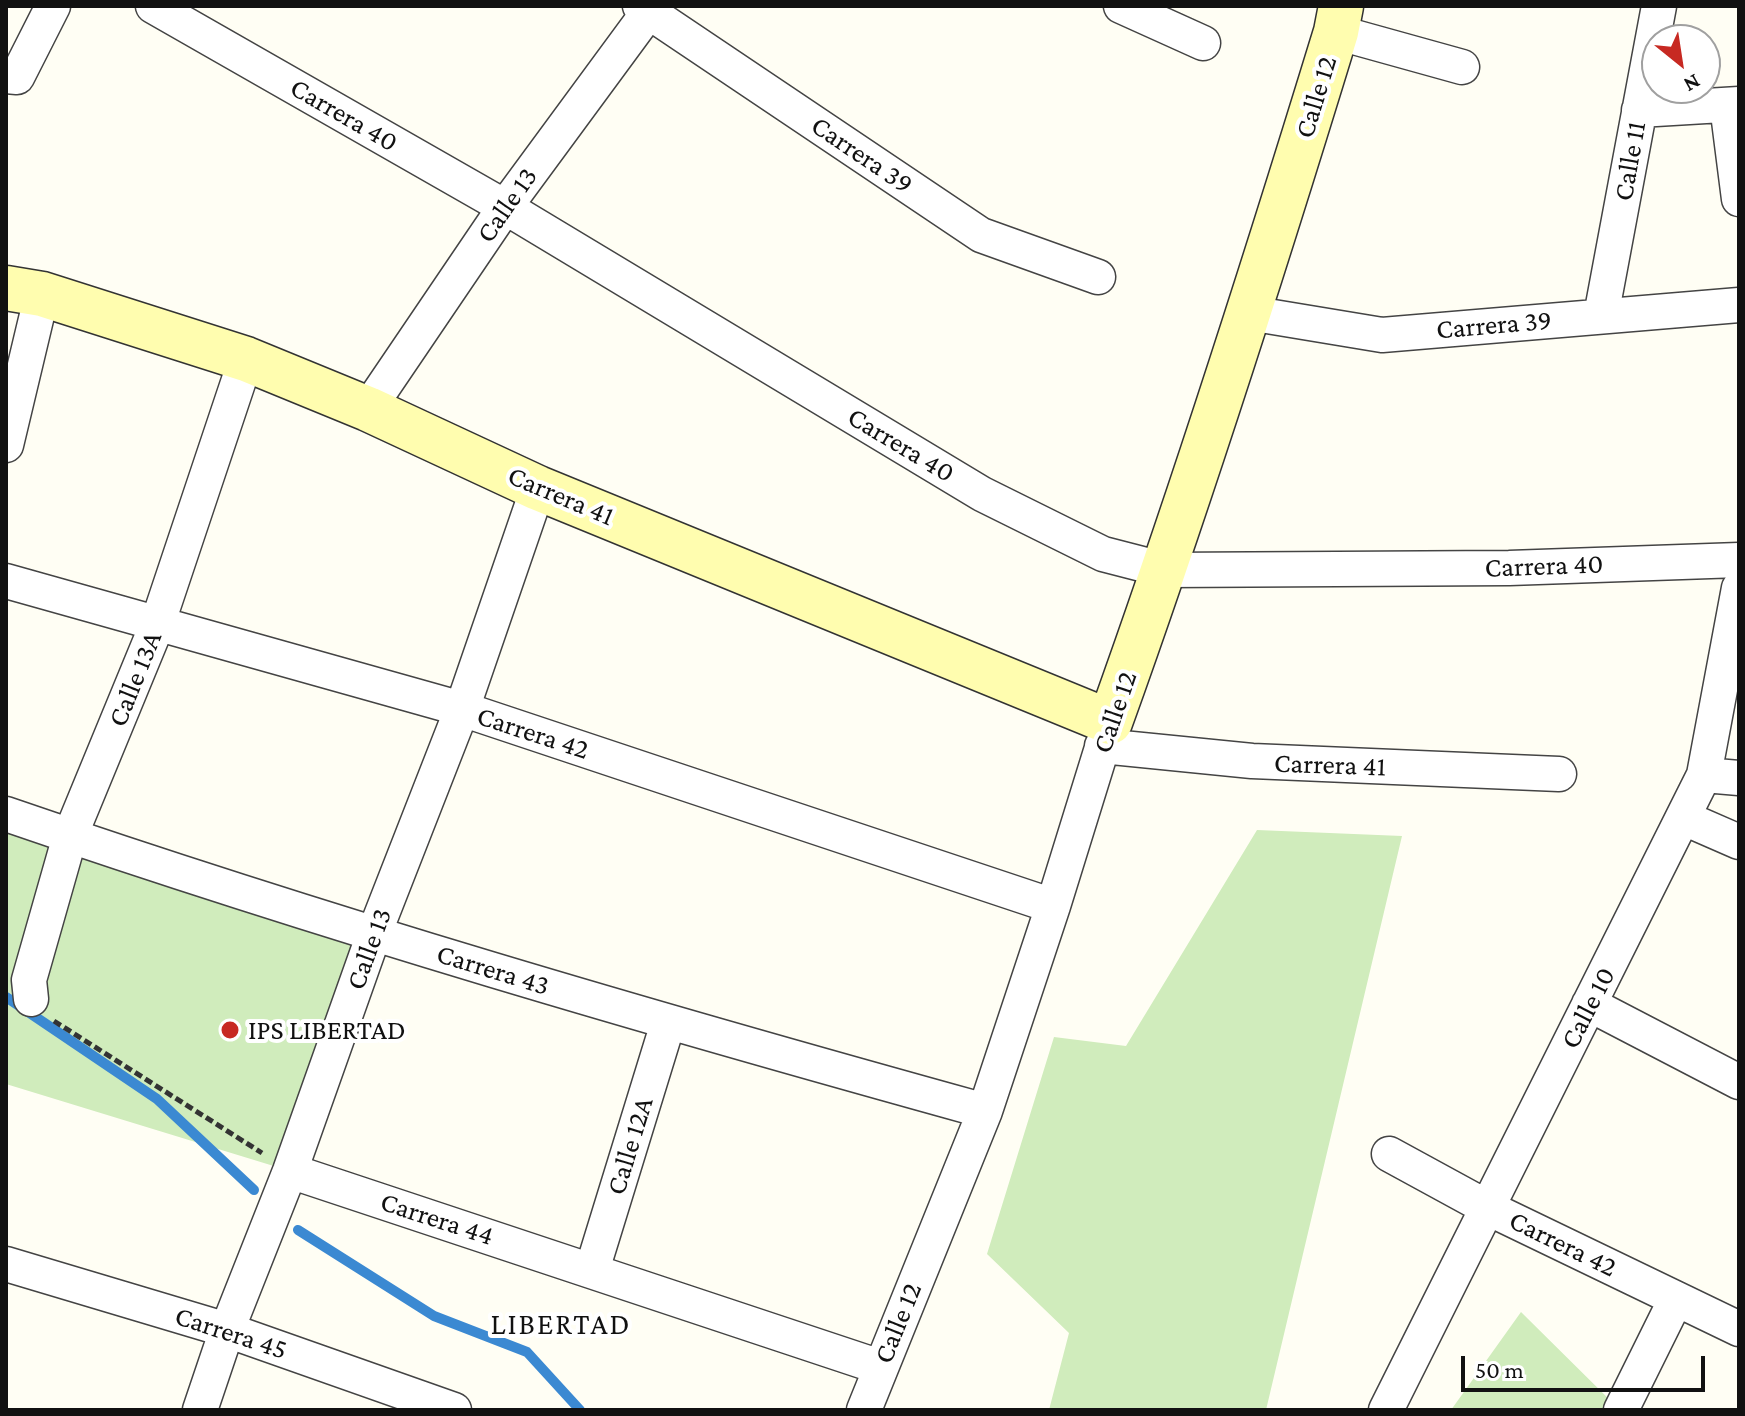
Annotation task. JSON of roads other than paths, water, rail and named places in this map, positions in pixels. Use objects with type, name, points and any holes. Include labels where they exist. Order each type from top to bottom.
[{"type":"street","points":[[11,76],[53,6]]},
{"type":"street","name":"Carrera 40","points":[[153,6],[505,207],[982,494],[1103,554],[1165,570],[1509,568],[1739,560]]},
{"type":"street","points":[[1121,6],[1203,43]]},
{"type":"street","name":"Calle 11","points":[[1601,316],[1659,6]]},
{"type":"street","name":"Calle 13","points":[[368,409],[505,207],[647,8]]},
{"type":"street","name":"Carrera 39","points":[[647,8],[981,235],[1098,277]]},
{"type":"street","points":[[1339,19],[1462,67]]},
{"type":"street","name":"Calle 12","points":[[864,1410],[985,1111],[1106,734],[1165,570],[1249,313],[1339,19]]},
{"type":"street","points":[[1639,110],[1733,104],[1739,199]]},
{"type":"street","points":[[6,445],[24,291]]},
{"type":"street","name":"Carrera 41","points":[[24,291],[246,359],[368,409],[538,488],[1106,734],[1252,761],[1559,774]]},
{"type":"street","name":"Carrera 39","points":[[1249,313],[1382,335],[1739,305]]},
{"type":"street","name":"Calle 13A","points":[[31,999],[29,980],[70,836],[157,625],[246,359]]},
{"type":"street","name":"Calle 13","points":[[200,1410],[227,1330],[290,1171],[374,934],[462,709],[538,488]]},
{"type":"street","name":"Carrera 42","points":[[6,581],[462,709],[1053,906]]},
{"type":"street","name":"Calle 10","points":[[1386,1410],[1704,775],[1739,588]]},
{"type":"street","points":[[1704,775],[1739,778]]},
{"type":"street","name":"Carrera 43","points":[[6,814],[374,934],[668,1023],[985,1111]]},
{"type":"street","points":[[1684,818],[1739,842]]},
{"type":"street","points":[[1589,1004],[1739,1082]]},
{"type":"street","name":"Calle 12A","points":[[592,1270],[668,1023]]},
{"type":"street","name":"Carrera 42","points":[[1389,1154],[1488,1208],[1739,1329]]},
{"type":"street","name":"Carrera 44","points":[[290,1171],[880,1367]]},
{"type":"street","name":"Carrera 45","points":[[6,1264],[227,1330],[454,1410]]},
{"type":"street","points":[[1621,1410],[1676,1299]]},
{"type":"waterway","points":[[6,997],[157,1099],[254,1190]]},
{"type":"waterway","points":[[298,1230],[434,1316],[527,1352],[580,1410]]},
{"type":"place","name":"IPS LIBERTAD","points":[[230,1030]]},
{"type":"district","name":"LIBERTAD","points":[[561,1325]]}]
